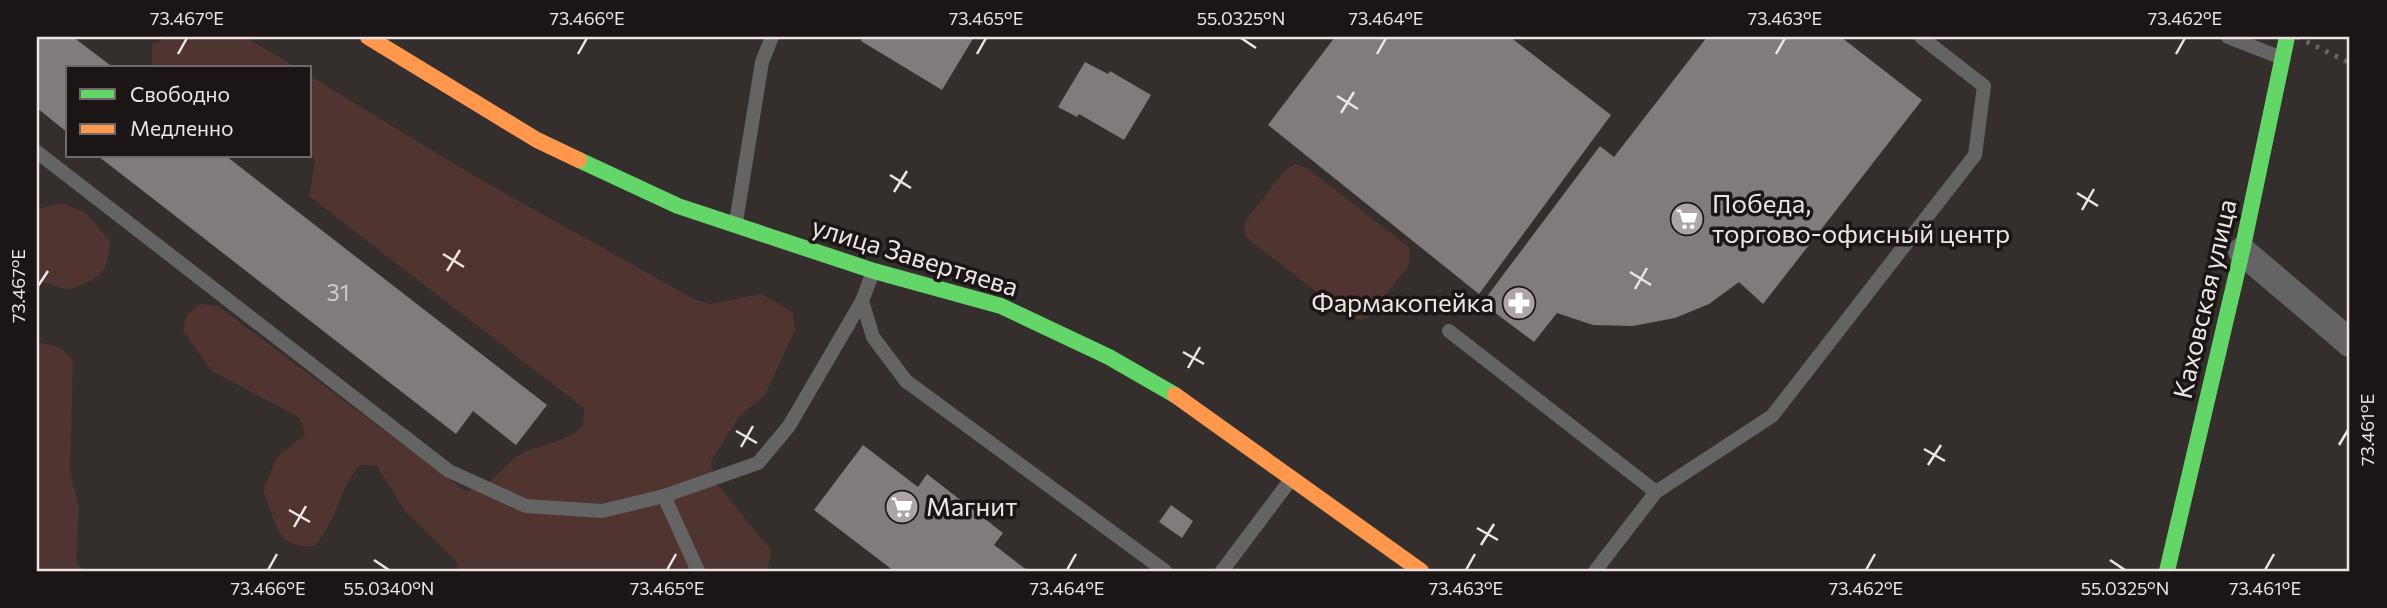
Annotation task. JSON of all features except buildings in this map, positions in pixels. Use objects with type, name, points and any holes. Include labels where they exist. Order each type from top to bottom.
[{"type":"main road","name":"улица Завертяева","points":[[368,37],[537,140],[622,181],[736,227],[874,271],[1001,306],[1109,357],[1195,407],[1421,571]]},
{"type":"main road","name":"Каховская улица","points":[[2167,571],[2242,251],[2287,37]]},
{"type":"street","points":[[2242,251],[2350,343]]},
{"type":"lane","points":[[736,227],[762,62],[772,37]]},
{"type":"lane","points":[[1595,571],[1656,492],[1772,416],[1975,155],[1984,86],[1921,37]]},
{"type":"lane","points":[[2228,37],[2283,58]]},
{"type":"lane","points":[[37,152],[449,471],[526,506],[602,511],[664,496],[758,463],[789,426],[862,301],[874,271]]},
{"type":"lane","points":[[862,301],[873,337],[906,382],[1165,571]]},
{"type":"lane","points":[[1449,331],[1656,492]]},
{"type":"lane","points":[[1222,571],[1293,477]]},
{"type":"lane","points":[[664,496],[698,571]]},
{"type":"shaded area","points":[[169,37],[245,37],[294,66],[152,66],[152,44]]},
{"type":"shaded area","points":[[312,77],[476,177],[694,299],[710,304],[761,294],[793,312],[795,330],[765,395],[739,417],[711,461],[713,479],[771,550],[768,568],[762,571],[458,571],[457,562],[405,511],[377,466],[360,465],[347,485],[328,527],[314,546],[301,546],[284,538],[274,522],[263,490],[277,457],[305,435],[300,418],[212,371],[183,331],[187,315],[200,304],[218,306],[465,491],[485,485],[523,453],[562,439],[583,426],[584,408],[309,196],[315,161],[312,155]]},
{"type":"shaded area","points":[[1295,164],[1307,168],[1410,248],[1409,265],[1367,318],[1361,320],[1349,317],[1246,237],[1244,225],[1247,219],[1285,170]]},
{"type":"shaded area","points":[[62,203],[86,213],[110,241],[107,262],[100,274],[68,290],[37,280],[37,209]]},
{"type":"shaded area","points":[[37,342],[59,347],[73,360],[70,472],[79,507],[76,562],[84,571],[37,571]]},
{"type":"railway","points":[[2297,37],[2350,63]]},
{"type":"traffic: fast","points":[[2167,571],[2242,251],[2287,37]]},
{"type":"traffic: fast","points":[[579,160],[678,206],[874,271],[1001,306],[1109,357],[1175,395]]},
{"type":"traffic: slow","points":[[368,37],[537,140],[579,160]]},
{"type":"traffic: slow","points":[[1175,395],[1421,571]]},
{"type":"place","name":"Победа, торгово-офисный центр","points":[[1687,219]]},
{"type":"place","name":"Фармакопейка","points":[[1519,303]]},
{"type":"place","name":"Магнит","points":[[902,507]]}]
